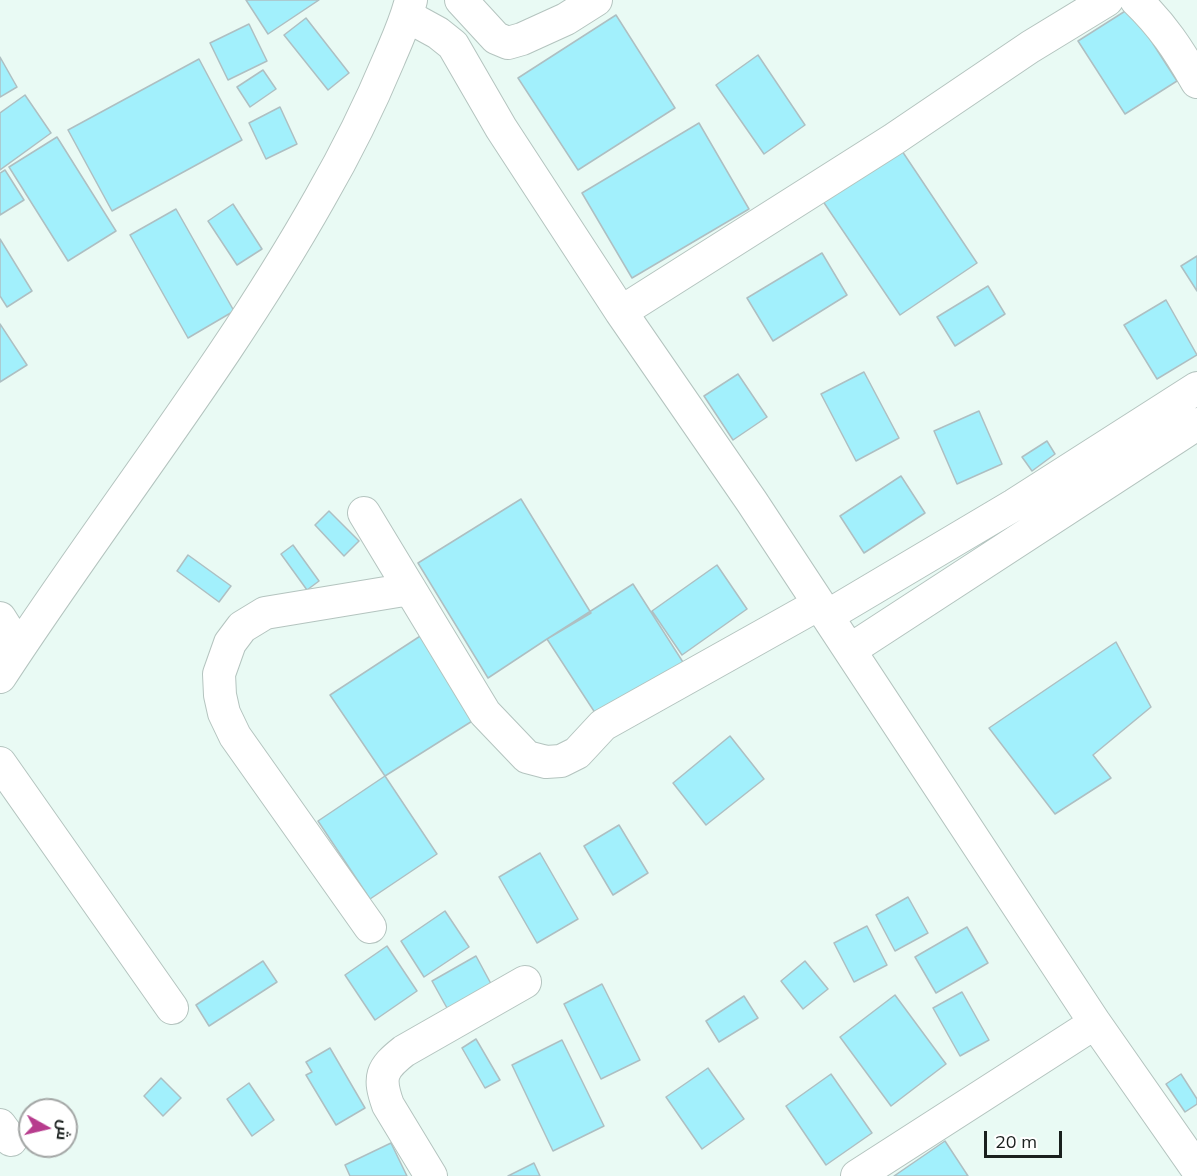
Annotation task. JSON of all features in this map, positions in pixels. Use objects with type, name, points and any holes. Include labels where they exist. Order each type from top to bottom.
[{"type":"street","points":[[461,0],[496,38],[508,43],[566,19],[596,0]]},
{"type":"street","points":[[621,312],[894,139],[1030,47],[1107,0]]},
{"type":"street","points":[[1136,0],[1158,21],[1197,82]]},
{"type":"street","points":[[0,677],[286,258],[345,154],[382,77],[409,8],[453,45],[501,128],[621,312],[850,650],[1095,1023],[1188,1136],[1197,1168]]},
{"type":"street","points":[[364,513],[485,713],[527,757],[546,762],[561,761],[577,753],[603,725],[823,610],[1014,505],[1197,388]]},
{"type":"street","points":[[850,650],[1197,424]]},
{"type":"street","points":[[370,927],[235,736],[224,713],[219,674],[230,643],[242,627],[265,613],[410,589]]},
{"type":"street","points":[[0,618],[19,648]]},
{"type":"street","points":[[0,763],[172,1008]]},
{"type":"street","points":[[431,1176],[388,1105],[383,1079],[386,1065],[404,1051],[525,982]]},
{"type":"street","points":[[856,1176],[1095,1023]]},
{"type":"building","points":[[246,0],[319,0],[268,34]]},
{"type":"building","points":[[1130,8],[1177,81],[1125,114],[1078,41]]},
{"type":"building","points":[[616,15],[675,108],[578,170],[518,78]]},
{"type":"building","points":[[306,18],[349,73],[328,90],[284,35]]},
{"type":"building","points":[[249,24],[267,61],[228,80],[210,43]]},
{"type":"building","points":[[758,55],[805,125],[764,154],[716,85]]},
{"type":"building","points":[[0,57],[17,87],[0,97]]},
{"type":"building","points":[[199,59],[242,140],[112,211],[68,130]]},
{"type":"building","points":[[263,70],[276,89],[250,107],[237,87]]},
{"type":"building","points":[[25,95],[51,133],[0,170],[0,113]]},
{"type":"building","points":[[280,107],[297,144],[266,159],[249,123]]},
{"type":"building","points":[[699,123],[749,209],[632,278],[582,193]]},
{"type":"building","points":[[57,137],[116,231],[68,261],[9,167]]},
{"type":"building","points":[[894,139],[977,263],[900,315],[816,191]]},
{"type":"building","points":[[5,170],[24,200],[0,215],[0,173]]},
{"type":"building","points":[[233,204],[262,249],[237,265],[208,221]]},
{"type":"building","points":[[176,209],[234,311],[188,338],[130,235]]},
{"type":"building","points":[[0,239],[32,291],[7,307],[0,296]]},
{"type":"building","points":[[822,253],[847,295],[773,341],[747,298]]},
{"type":"building","points":[[1197,256],[1197,291],[1181,266]]},
{"type":"building","points":[[988,286],[1005,314],[955,346],[937,317]]},
{"type":"building","points":[[1166,300],[1197,355],[1157,379],[1124,325]]},
{"type":"building","points":[[0,324],[27,365],[0,382]]},
{"type":"building","points":[[864,372],[899,438],[856,461],[821,394]]},
{"type":"building","points":[[738,374],[767,417],[733,440],[704,396]]},
{"type":"building","points":[[979,411],[1002,464],[957,484],[934,431]]},
{"type":"building","points":[[1047,441],[1055,454],[1032,471],[1022,457]]},
{"type":"building","points":[[901,476],[925,513],[864,553],[840,516]]},
{"type":"building","points":[[521,499],[591,613],[488,678],[418,563]]},
{"type":"building","points":[[329,511],[359,541],[344,556],[315,525]]},
{"type":"building","points":[[293,545],[319,581],[307,590],[281,554]]},
{"type":"building","points":[[188,555],[231,586],[219,602],[177,571]]},
{"type":"building","points":[[717,565],[747,609],[682,655],[652,611]]},
{"type":"building","points":[[633,584],[688,670],[603,725],[547,639]]},
{"type":"building","points":[[431,629],[485,713],[385,776],[330,695]]},
{"type":"building","points":[[1116,642],[1151,707],[1093,755],[1111,778],[1055,814],[989,728]]},
{"type":"building","points":[[730,736],[764,779],[706,825],[673,783]]},
{"type":"building","points":[[385,776],[437,854],[370,899],[318,821]]},
{"type":"building","points":[[619,825],[648,873],[613,895],[584,846]]},
{"type":"building","points":[[540,853],[578,919],[537,943],[499,877]]},
{"type":"building","points":[[908,897],[928,933],[895,951],[876,915]]},
{"type":"building","points":[[445,911],[469,947],[424,977],[401,941]]},
{"type":"building","points":[[867,926],[887,965],[854,982],[834,943]]},
{"type":"building","points":[[967,927],[988,963],[936,993],[915,957]]},
{"type":"building","points":[[387,946],[417,991],[375,1020],[345,975]]},
{"type":"building","points":[[476,956],[496,993],[452,1017],[432,981]]},
{"type":"building","points":[[263,961],[277,982],[209,1026],[196,1005]]},
{"type":"building","points":[[805,961],[828,989],[803,1009],[781,981]]},
{"type":"building","points":[[602,984],[640,1060],[601,1079],[564,1004]]},
{"type":"building","points":[[962,992],[989,1040],[960,1056],[933,1008]]},
{"type":"building","points":[[895,995],[946,1064],[891,1106],[840,1037]]},
{"type":"building","points":[[744,996],[758,1018],[719,1042],[706,1021]]},
{"type":"building","points":[[476,1039],[500,1080],[485,1088],[462,1048]]},
{"type":"building","points":[[562,1040],[604,1126],[553,1151],[512,1065]]},
{"type":"building","points":[[330,1048],[365,1108],[336,1125],[306,1075],[312,1072],[306,1062]]},
{"type":"building","points":[[708,1068],[744,1119],[702,1149],[666,1097]]},
{"type":"building","points":[[831,1074],[872,1133],[826,1165],[786,1106]]},
{"type":"building","points":[[1181,1074],[1197,1099],[1197,1104],[1185,1112],[1166,1084]]},
{"type":"building","points":[[161,1078],[181,1098],[163,1116],[144,1096]]},
{"type":"building","points":[[249,1083],[274,1120],[252,1136],[227,1099]]},
{"type":"building","points":[[945,1141],[968,1176],[894,1176]]},
{"type":"building","points":[[391,1143],[407,1176],[350,1176],[345,1165]]},
{"type":"building","points":[[534,1163],[540,1176],[508,1176]]}]
